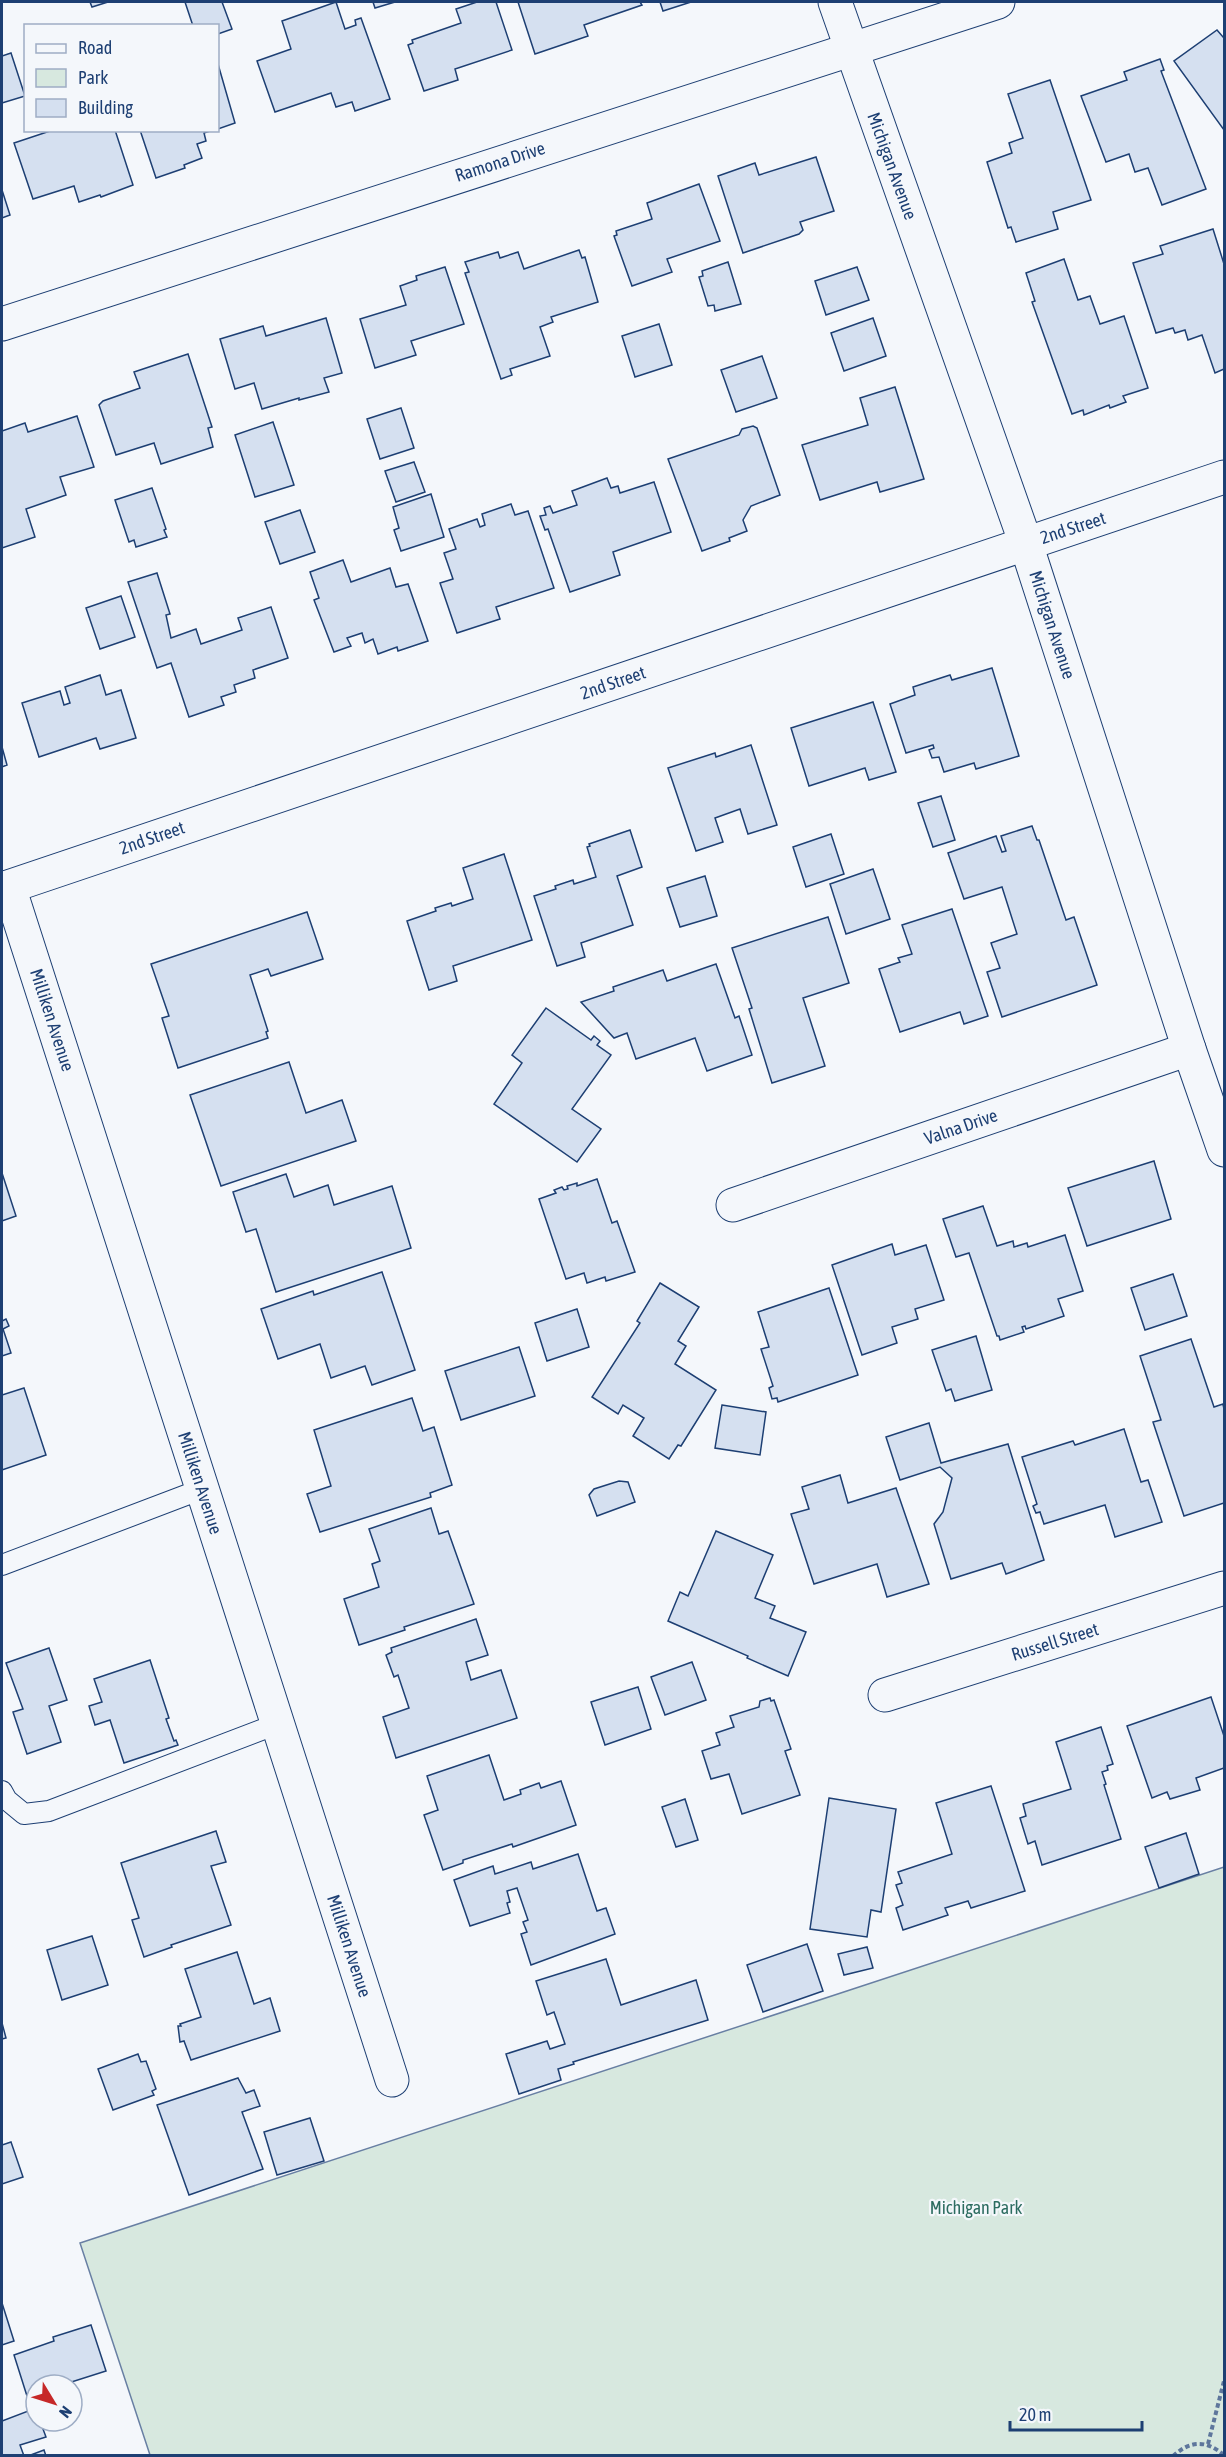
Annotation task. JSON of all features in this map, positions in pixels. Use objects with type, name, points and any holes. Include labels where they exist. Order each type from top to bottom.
[{"type":"street","name":"Michigan Avenue","points":[[835,2],[1026,544],[1189,1049],[1224,1150]]},
{"type":"street","name":"Ramona Drive","points":[[2,324],[998,2]]},
{"type":"street","name":"2nd Street","points":[[5,888],[1224,477]]},
{"type":"street","name":"Milliken Avenue","points":[[5,888],[392,2080]]},
{"type":"street","name":"Valna Drive","points":[[733,1205],[1189,1049]]},
{"type":"street","name":"Russell Street","points":[[885,1695],[1224,1588]]},
{"type":"lane","points":[[2,1565],[202,1490]]},
{"type":"lane","points":[[2,1791],[7,1800],[24,1814],[49,1811],[277,1724]]},
{"type":"path","points":[[1208,2444],[1224,2381]]},
{"type":"path","points":[[1173,2456],[1192,2444],[1208,2444],[1224,2456]]},
{"type":"green space","name":"Michigan Park","points":[[1224,1867],[1224,2455],[150,2455],[80,2243]]},
{"type":"building","points":[[90,2],[108,2],[92,7]]},
{"type":"building","points":[[185,2],[222,2],[232,29],[219,34],[219,24],[192,24]]},
{"type":"building","points":[[336,2],[345,29],[356,25],[355,20],[361,18],[390,99],[355,111],[352,102],[336,107],[331,93],[275,112],[257,61],[291,49],[282,21]]},
{"type":"building","points":[[373,2],[395,2],[375,8]]},
{"type":"building","points":[[477,2],[496,2],[512,50],[455,69],[458,80],[424,91],[408,45],[413,43],[412,40],[461,23],[456,9]]},
{"type":"building","points":[[518,2],[640,2],[642,5],[584,25],[588,36],[535,54]]},
{"type":"building","points":[[660,2],[691,2],[663,11]]},
{"type":"building","points":[[1217,30],[1224,36],[1224,130],[1174,61]]},
{"type":"building","points":[[11,53],[24,96],[2,103],[2,56]]},
{"type":"building","points":[[1160,59],[1164,70],[1161,71],[1206,189],[1162,205],[1148,168],[1135,172],[1129,154],[1106,162],[1081,96],[1127,80],[1124,72]]},
{"type":"building","points":[[219,67],[235,123],[219,129]]},
{"type":"building","points":[[1050,80],[1091,200],[1053,212],[1058,229],[1016,242],[1011,227],[1008,228],[987,162],[1012,153],[1009,143],[1023,138],[1008,94]]},
{"type":"building","points":[[47,132],[116,132],[133,185],[101,197],[100,195],[79,202],[74,186],[33,199],[14,143]]},
{"type":"building","points":[[141,132],[207,132],[204,133],[206,141],[197,144],[202,158],[184,165],[185,168],[156,178]]},
{"type":"building","points":[[816,157],[834,211],[800,222],[803,230],[799,234],[743,253],[718,176],[755,163],[759,175]]},
{"type":"building","points":[[699,184],[720,241],[667,259],[672,272],[632,286],[614,236],[617,235],[616,231],[652,219],[647,203]]},
{"type":"building","points":[[2,190],[10,215],[2,218]]},
{"type":"building","points":[[1213,229],[1224,264],[1224,369],[1215,373],[1202,335],[1188,340],[1185,330],[1175,333],[1173,328],[1156,333],[1133,263],[1163,254],[1160,246]]},
{"type":"building","points":[[579,250],[582,258],[585,257],[598,302],[551,317],[553,322],[540,327],[550,356],[510,369],[512,375],[501,379],[465,273],[469,272],[465,262],[498,252],[500,258],[518,252],[524,269]]},
{"type":"building","points":[[1064,259],[1078,300],[1090,296],[1100,324],[1124,316],[1148,388],[1123,396],[1126,402],[1110,408],[1109,405],[1084,415],[1083,410],[1072,414],[1032,302],[1035,301],[1026,273]]},
{"type":"building","points":[[728,262],[741,304],[715,311],[714,305],[708,306],[699,277],[703,276],[702,271]]},
{"type":"building","points":[[445,267],[464,324],[411,341],[416,355],[375,368],[360,319],[406,305],[400,286],[417,280],[416,276]]},
{"type":"building","points":[[857,267],[869,300],[826,315],[815,281]]},
{"type":"building","points":[[326,318],[342,373],[324,378],[329,392],[262,409],[254,383],[235,389],[220,339],[263,326],[266,336]]},
{"type":"building","points":[[873,318],[886,356],[844,371],[831,333]]},
{"type":"building","points":[[659,324],[672,365],[635,377],[622,336]]},
{"type":"building","points":[[188,354],[212,427],[208,428],[213,447],[161,464],[154,443],[116,455],[99,405],[103,401],[140,388],[134,372]]},
{"type":"building","points":[[762,356],[777,398],[736,412],[721,370]]},
{"type":"building","points":[[895,387],[924,479],[880,492],[877,482],[820,500],[802,445],[868,425],[860,398]]},
{"type":"building","points":[[401,408],[414,448],[380,459],[367,419]]},
{"type":"building","points":[[77,416],[94,467],[60,477],[66,495],[26,509],[35,537],[2,548],[2,431],[25,423],[28,432]]},
{"type":"building","points":[[273,422],[294,485],[255,497],[235,435]]},
{"type":"building","points":[[753,426],[757,428],[780,495],[751,506],[743,520],[747,531],[729,538],[730,541],[702,551],[668,459],[739,435],[742,429]]},
{"type":"building","points":[[414,462],[425,492],[396,502],[385,471]]},
{"type":"building","points":[[607,478],[611,488],[618,486],[620,493],[654,482],[671,532],[613,552],[620,575],[570,592],[548,529],[545,530],[540,516],[546,515],[544,508],[550,506],[553,513],[577,505],[572,491]]},
{"type":"building","points":[[152,488],[167,537],[136,547],[134,540],[129,542],[115,500]]},
{"type":"building","points":[[431,494],[444,537],[401,551],[394,530],[399,528],[393,507]]},
{"type":"building","points":[[511,504],[515,515],[528,511],[554,588],[496,607],[500,619],[457,633],[440,583],[453,579],[444,553],[456,549],[449,529],[477,519],[480,527],[485,525],[482,514]]},
{"type":"building","points":[[300,510],[315,552],[280,564],[265,522]]},
{"type":"building","points":[[343,560],[351,582],[390,568],[396,587],[408,584],[428,641],[398,651],[397,647],[378,654],[373,639],[365,643],[362,633],[347,638],[351,646],[334,652],[314,600],[319,598],[310,572]]},
{"type":"building","points":[[157,573],[170,614],[166,615],[171,638],[196,629],[201,644],[242,630],[238,618],[271,607],[288,658],[253,670],[255,678],[234,685],[236,692],[221,697],[224,705],[189,717],[171,663],[157,668],[128,582]]},
{"type":"building","points":[[121,596],[135,637],[100,649],[86,608]]},
{"type":"building","points":[[992,668],[1019,756],[976,769],[974,763],[944,772],[939,757],[932,758],[929,750],[934,748],[933,745],[906,753],[890,704],[915,695],[913,687],[950,675],[952,680]]},
{"type":"building","points":[[100,675],[106,695],[121,690],[136,738],[100,749],[96,738],[39,757],[22,703],[60,691],[64,705],[70,703],[65,687]]},
{"type":"building","points":[[873,702],[896,772],[869,780],[865,768],[809,786],[791,728]]},
{"type":"building","points":[[751,745],[777,825],[748,834],[740,809],[715,818],[723,842],[696,851],[668,768],[715,753],[716,757]]},
{"type":"building","points":[[2,747],[7,765],[2,767]]},
{"type":"building","points":[[941,796],[955,840],[933,847],[918,803]]},
{"type":"building","points":[[1032,826],[1039,840],[1066,920],[1074,917],[1097,985],[1002,1017],[987,972],[1000,968],[991,943],[1017,934],[1002,887],[964,899],[948,853],[996,836],[1002,852],[1006,851],[1001,836]]},
{"type":"building","points":[[630,830],[642,867],[617,876],[633,925],[581,943],[585,957],[557,966],[534,896],[556,889],[555,886],[573,880],[574,884],[596,877],[587,847],[590,846],[589,844]]},
{"type":"building","points":[[831,834],[844,874],[806,887],[793,847]]},
{"type":"building","points":[[504,854],[532,940],[453,966],[457,981],[429,990],[407,921],[436,911],[435,908],[451,903],[452,906],[473,899],[463,868]]},
{"type":"building","points":[[873,869],[890,919],[846,934],[830,884]]},
{"type":"building","points":[[705,876],[717,916],[680,927],[667,888]]},
{"type":"building","points":[[952,909],[988,1016],[964,1024],[960,1012],[900,1032],[879,969],[900,962],[898,958],[912,954],[902,925]]},
{"type":"building","points":[[307,912],[323,959],[271,976],[268,969],[250,975],[268,1031],[266,1032],[268,1038],[178,1068],[162,1018],[169,1016],[151,964]]},
{"type":"building","points":[[828,917],[849,983],[803,998],[825,1066],[772,1083],[749,1009],[752,1008],[732,948]]},
{"type":"building","points":[[716,964],[735,1018],[739,1016],[752,1055],[707,1071],[695,1038],[636,1059],[627,1033],[614,1038],[581,1002],[614,991],[613,987],[663,970],[667,981]]},
{"type":"building","points":[[546,1008],[591,1040],[594,1036],[600,1041],[597,1045],[611,1055],[572,1109],[601,1129],[577,1162],[494,1104],[522,1063],[512,1055]]},
{"type":"building","points":[[289,1062],[306,1113],[342,1100],[356,1141],[221,1186],[190,1095]]},
{"type":"building","points":[[1154,1161],[1171,1219],[1087,1246],[1068,1188]]},
{"type":"building","points":[[2,1173],[16,1216],[2,1221]]},
{"type":"building","points":[[286,1174],[294,1197],[328,1185],[334,1205],[392,1186],[411,1248],[276,1292],[256,1229],[246,1232],[233,1192]]},
{"type":"building","points":[[597,1179],[612,1223],[617,1221],[635,1272],[606,1281],[605,1277],[587,1283],[584,1273],[566,1279],[539,1199],[556,1193],[554,1190],[562,1187],[564,1190],[568,1189],[567,1186],[577,1183],[577,1186]]},
{"type":"building","points":[[983,1206],[997,1246],[1013,1241],[1014,1247],[1027,1243],[1028,1247],[1065,1235],[1083,1291],[1058,1299],[1064,1316],[1026,1329],[1025,1326],[1022,1327],[1024,1332],[1000,1340],[997,1336],[969,1253],[956,1257],[943,1219]]},
{"type":"building","points":[[892,1244],[895,1255],[926,1245],[944,1300],[915,1309],[918,1319],[892,1327],[897,1343],[862,1355],[832,1265]]},
{"type":"building","points":[[382,1272],[415,1370],[372,1385],[365,1366],[331,1378],[320,1344],[278,1359],[261,1309],[313,1291],[314,1295]]},
{"type":"building","points":[[1173,1274],[1187,1316],[1145,1330],[1131,1288]]},
{"type":"building","points":[[660,1283],[699,1307],[678,1341],[686,1346],[675,1364],[716,1390],[681,1446],[678,1445],[669,1459],[633,1436],[644,1418],[623,1405],[618,1414],[592,1397],[640,1323],[637,1321]]},
{"type":"building","points":[[829,1288],[858,1375],[778,1402],[777,1398],[772,1399],[769,1388],[773,1386],[761,1349],[769,1347],[758,1312]]},
{"type":"building","points":[[577,1309],[589,1347],[547,1361],[535,1323]]},
{"type":"building","points":[[6,1319],[9,1326],[3,1329],[11,1353],[2,1356],[2,1321]]},
{"type":"building","points":[[976,1336],[992,1390],[955,1401],[951,1389],[946,1391],[932,1350]]},
{"type":"building","points":[[1191,1339],[1214,1407],[1223,1404],[1224,1503],[1184,1516],[1153,1422],[1161,1420],[1140,1356]]},
{"type":"building","points":[[519,1347],[535,1396],[461,1420],[445,1371]]},
{"type":"building","points":[[24,1388],[46,1455],[2,1470],[2,1395]]},
{"type":"building","points":[[412,1398],[423,1431],[434,1427],[452,1485],[430,1493],[431,1497],[320,1532],[307,1494],[331,1486],[314,1430]]},
{"type":"building","points":[[722,1405],[766,1412],[760,1455],[715,1448]]},
{"type":"building","points":[[929,1423],[941,1463],[1008,1444],[1044,1560],[1006,1574],[1002,1563],[951,1579],[934,1524],[943,1512],[952,1478],[940,1467],[900,1480],[886,1437]]},
{"type":"building","points":[[1124,1429],[1141,1482],[1148,1480],[1162,1522],[1115,1537],[1105,1505],[1044,1524],[1040,1512],[1036,1513],[1033,1506],[1037,1504],[1022,1457],[1073,1441],[1075,1445]]},
{"type":"building","points":[[840,1475],[848,1503],[896,1488],[929,1584],[887,1597],[877,1564],[814,1584],[791,1514],[809,1509],[802,1487]]},
{"type":"building","points":[[619,1481],[628,1482],[635,1502],[597,1516],[589,1495],[594,1489]]},
{"type":"building","points":[[431,1508],[439,1534],[448,1531],[474,1604],[404,1627],[405,1630],[359,1645],[344,1599],[379,1587],[372,1564],[380,1561],[369,1529]]},
{"type":"building","points":[[716,1531],[773,1555],[755,1598],[775,1606],[770,1618],[806,1632],[788,1676],[668,1621],[680,1592],[688,1596]]},
{"type":"building","points":[[476,1619],[488,1655],[466,1662],[471,1680],[501,1670],[517,1718],[396,1758],[383,1717],[409,1708],[398,1675],[394,1677],[386,1655],[392,1652],[391,1648]]},
{"type":"building","points":[[49,1648],[67,1700],[49,1706],[61,1742],[27,1754],[13,1712],[23,1709],[6,1663]]},
{"type":"building","points":[[150,1660],[169,1718],[166,1719],[174,1741],[176,1740],[178,1745],[124,1763],[110,1720],[95,1725],[89,1706],[102,1702],[94,1679]]},
{"type":"building","points":[[692,1662],[706,1700],[665,1715],[651,1677]]},
{"type":"building","points":[[638,1687],[651,1729],[605,1745],[591,1702]]},
{"type":"building","points":[[1211,1697],[1224,1736],[1224,1768],[1196,1778],[1200,1790],[1170,1799],[1167,1792],[1152,1798],[1127,1726]]},
{"type":"building","points":[[770,1698],[771,1701],[774,1700],[791,1749],[785,1751],[800,1795],[742,1814],[729,1774],[711,1779],[702,1751],[720,1745],[716,1733],[734,1727],[730,1716],[759,1707],[760,1701]]},
{"type":"building","points":[[1101,1727],[1113,1764],[1107,1766],[1108,1770],[1102,1772],[1106,1784],[1104,1785],[1121,1839],[1042,1865],[1035,1841],[1028,1844],[1020,1818],[1026,1816],[1023,1804],[1071,1789],[1056,1742]]},
{"type":"building","points":[[489,1755],[504,1800],[521,1794],[520,1790],[539,1783],[541,1788],[561,1781],[576,1825],[513,1847],[512,1844],[463,1860],[463,1863],[443,1870],[424,1815],[438,1810],[427,1776]]},
{"type":"building","points":[[991,1786],[1025,1891],[971,1908],[968,1901],[945,1908],[948,1915],[903,1930],[896,1908],[903,1905],[896,1885],[902,1883],[898,1872],[952,1854],[936,1803]]},
{"type":"building","points":[[829,1798],[896,1809],[881,1912],[871,1910],[867,1937],[810,1929]]},
{"type":"building","points":[[685,1799],[698,1840],[676,1847],[662,1807]]},
{"type":"building","points":[[216,1831],[226,1862],[211,1866],[231,1925],[171,1945],[172,1947],[144,1957],[132,1920],[139,1918],[121,1863]]},
{"type":"building","points":[[1186,1833],[1199,1874],[1159,1888],[1145,1847]]},
{"type":"building","points":[[578,1854],[597,1911],[606,1908],[615,1934],[531,1965],[521,1934],[527,1932],[523,1922],[528,1920],[517,1888],[507,1891],[510,1913],[470,1926],[454,1880],[493,1866],[495,1874],[531,1862],[533,1869]]},
{"type":"building","points":[[92,1936],[108,1985],[62,2000],[47,1950]]},
{"type":"building","points":[[807,1944],[823,1991],[763,2012],[747,1965]]},
{"type":"building","points":[[867,1947],[873,1968],[844,1975],[838,1954]]},
{"type":"building","points":[[237,1952],[254,2004],[270,1998],[280,2031],[191,2060],[184,2041],[180,2042],[178,2026],[201,2017],[185,1969]]},
{"type":"building","points":[[606,1959],[621,2005],[696,1980],[708,2020],[573,2062],[574,2064],[558,2069],[561,2080],[519,2094],[506,2054],[547,2041],[550,2049],[565,2044],[554,2012],[547,2015],[536,1981]]},
{"type":"building","points":[[2,2023],[6,2038],[2,2039]]},
{"type":"building","points":[[138,2054],[141,2062],[146,2061],[156,2089],[152,2091],[154,2095],[113,2110],[98,2069]]},
{"type":"building","points":[[238,2078],[246,2093],[254,2090],[260,2106],[242,2112],[263,2169],[189,2195],[157,2105]]},
{"type":"building","points":[[310,2118],[324,2161],[277,2175],[264,2132]]},
{"type":"building","points":[[11,2142],[23,2177],[2,2184],[2,2145]]},
{"type":"building","points":[[2,2303],[14,2341],[2,2345]]},
{"type":"building","points":[[91,2325],[106,2371],[84,2378],[84,2373],[24,2373],[24,2387],[14,2355],[54,2341],[53,2337]]},
{"type":"building","points":[[24,2413],[24,2433],[44,2433],[46,2437],[20,2445],[24,2456],[2,2456],[2,2421]]},
{"type":"building","points":[[44,2450],[46,2456],[28,2456]]}]
